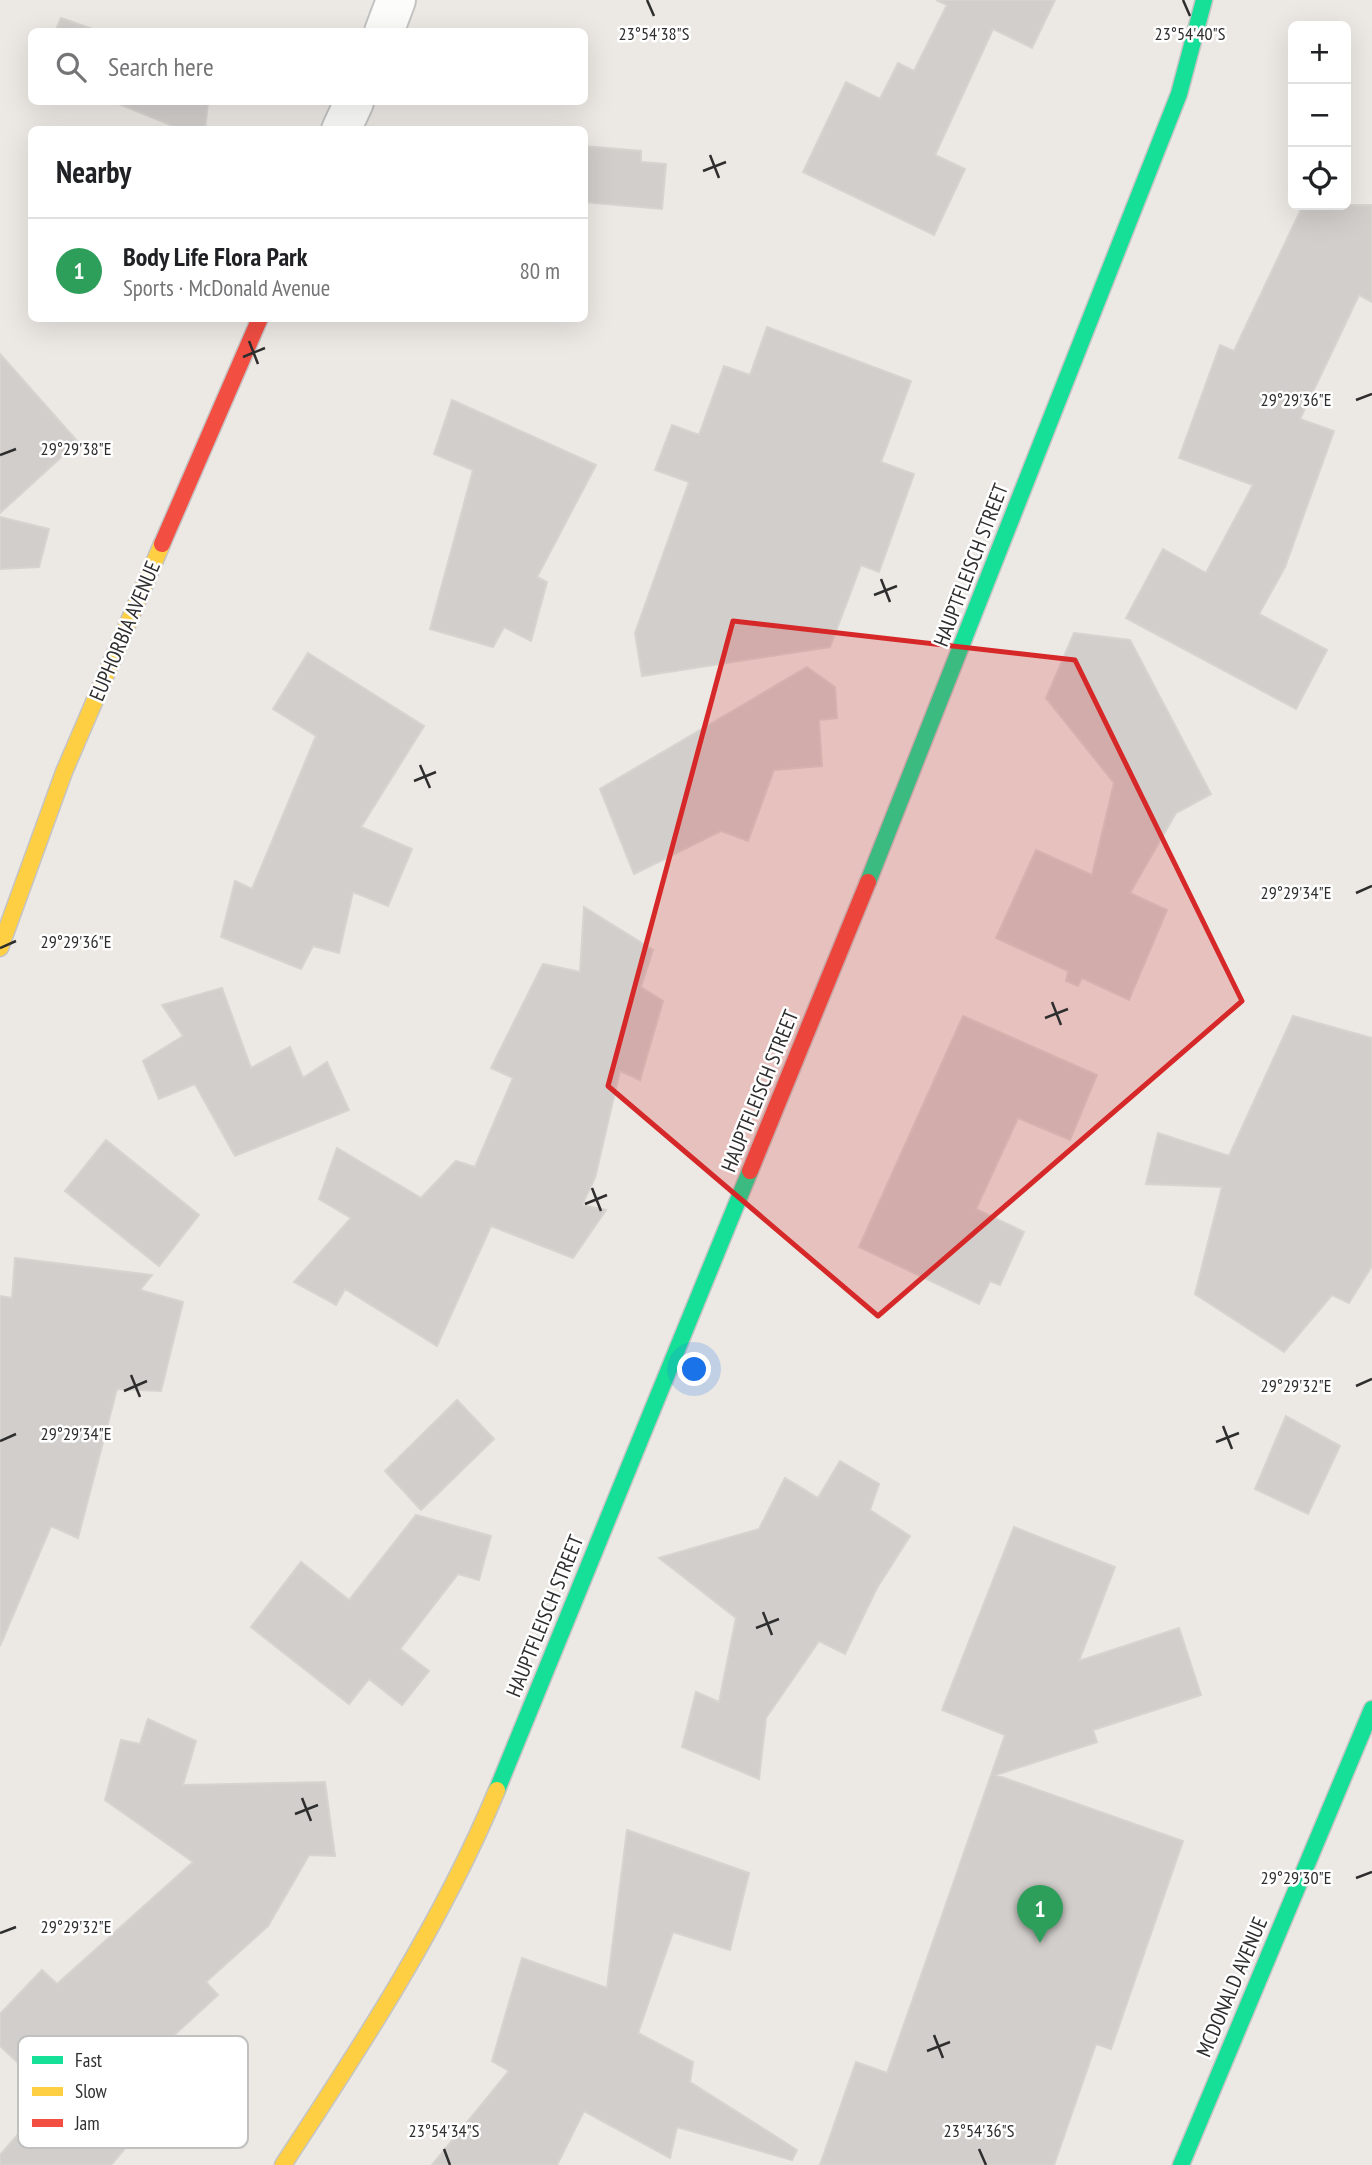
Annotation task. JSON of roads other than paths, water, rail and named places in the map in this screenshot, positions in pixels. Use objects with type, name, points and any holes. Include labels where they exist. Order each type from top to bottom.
[{"type":"street","points":[[386,28],[396,0]]},
{"type":"street","name":"HAUPTFLEISCH STREET","points":[[283,2165],[299,2146],[385,2006],[478,1836],[906,789],[1180,94],[1204,0]]},
{"type":"street","points":[[343,126],[353,105]]},
{"type":"street","name":"EUPHORBIA AVENUE","points":[[0,948],[64,772],[258,322]]},
{"type":"street","name":"MCDONALD AVENUE","points":[[1181,2165],[1372,1709]]},
{"type":"place","name":"Body Life Flora Park","points":[[1040,1943]]}]
